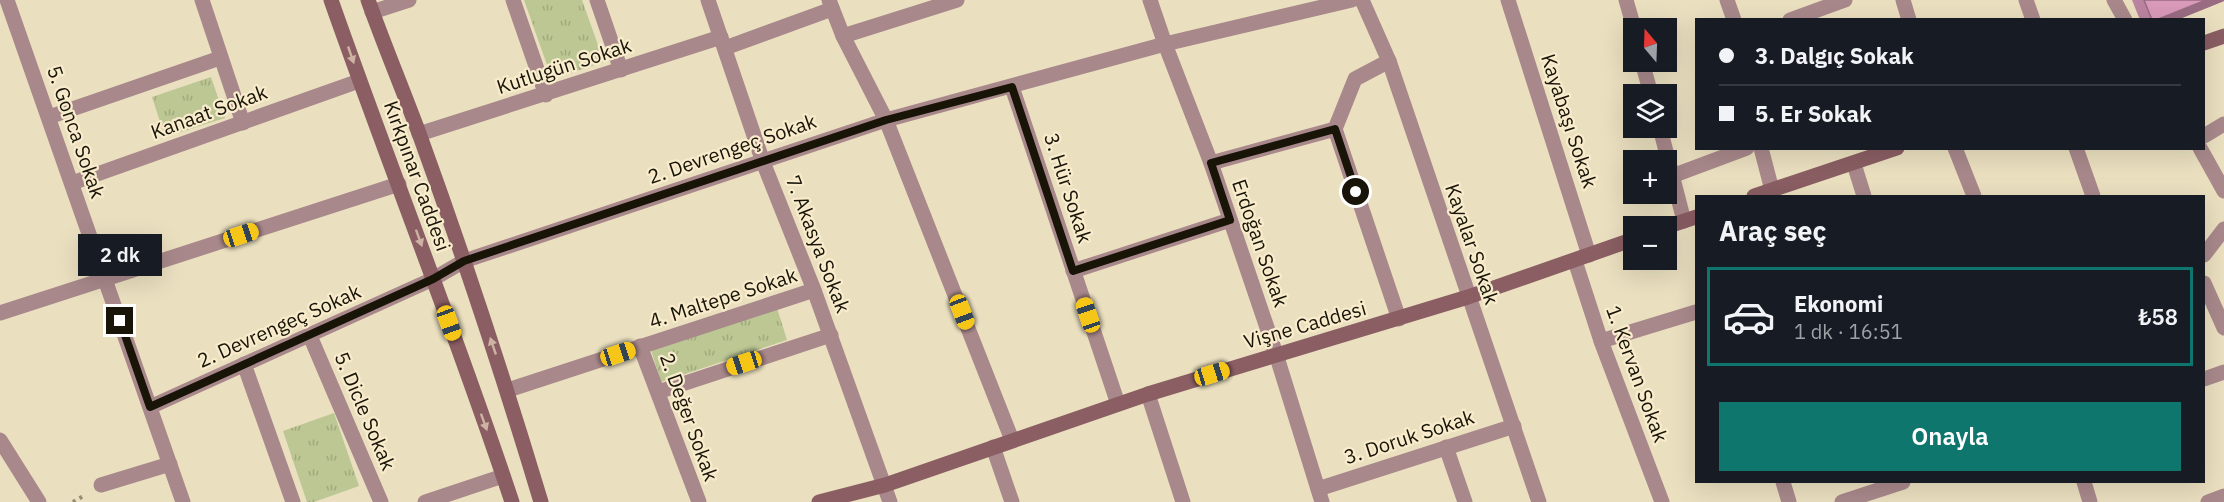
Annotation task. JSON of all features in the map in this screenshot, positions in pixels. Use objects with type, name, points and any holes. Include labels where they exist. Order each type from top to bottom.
[{"type":"main road","name":"Kırkpınar Caddesi","points":[[331,0],[512,502]]},
{"type":"main road","name":"Kırkpınar Caddesi","points":[[370,6],[464,261],[508,390],[542,502]]},
{"type":"main road","points":[[2205,43],[2224,36]]},
{"type":"main road","points":[[1757,195],[1892,150]]},
{"type":"main road","name":"Vişne Caddesi","points":[[844,502],[885,485],[1148,394],[1399,319],[1623,243]]},
{"type":"main road","name":"Vişne Caddesi","points":[[819,502],[885,485]]},
{"type":"street","name":"5. Gonca Sokak","points":[[7,0],[183,502]]},
{"type":"street","points":[[202,0],[243,123]]},
{"type":"street","points":[[370,6],[409,0]]},
{"type":"street","points":[[513,0],[546,94]]},
{"type":"street","points":[[597,0],[621,70]]},
{"type":"street","name":"7. Akasya Sokak","points":[[708,0],[763,162],[831,335],[890,502]]},
{"type":"street","points":[[843,36],[957,0]]},
{"type":"street","name":"Erdoğan Sokak","points":[[1150,0],[1211,163],[1276,354],[1320,495]]},
{"type":"street","name":"2. Devrengeç Sokak","points":[[150,407],[433,279],[464,261],[886,120],[1165,44],[1352,0]]},
{"type":"street","name":"Kayalar Sokak","points":[[1362,0],[1389,61],[1539,502]]},
{"type":"street","name":"Kayabaşı Sokak","points":[[1508,0],[1582,258]]},
{"type":"street","points":[[1626,0],[1631,18]]},
{"type":"street","points":[[1727,0],[1733,18]]},
{"type":"street","points":[[1796,0],[1796,17],[1845,0]]},
{"type":"street","points":[[1903,0],[1909,18]]},
{"type":"street","points":[[2026,0],[2032,18]]},
{"type":"street","points":[[2114,0],[2124,18]]},
{"type":"street","points":[[830,4],[843,36],[886,120],[1012,440]]},
{"type":"street","name":"Kutlugün Sokak","points":[[419,134],[621,70],[723,42],[830,4]]},
{"type":"street","points":[[49,117],[220,58]]},
{"type":"street","points":[[1389,61],[1355,79],[1335,129],[1399,319]]},
{"type":"street","name":"Kanaat Sokak","points":[[72,183],[359,81]]},
{"type":"street","name":"3. Hür Sokak","points":[[1012,87],[1118,404]]},
{"type":"street","points":[[2205,135],[2224,124]]},
{"type":"street","points":[[1211,163],[1335,129]]},
{"type":"street","points":[[1677,174],[1742,150]]},
{"type":"street","points":[[1762,150],[1772,190]]},
{"type":"street","points":[[1956,150],[1974,195]]},
{"type":"street","points":[[2077,150],[2093,195]]},
{"type":"street","points":[[2201,150],[2224,191]]},
{"type":"street","points":[[1854,164],[1864,195]]},
{"type":"street","points":[[0,313],[399,184]]},
{"type":"street","points":[[1677,188],[1690,219]]},
{"type":"street","points":[[1073,271],[1230,220]]},
{"type":"street","points":[[2205,254],[2224,229]]},
{"type":"street","name":"1. Kervan Sokak","points":[[1582,258],[1601,341],[1662,502]]},
{"type":"street","points":[[2205,284],[2224,328]]},
{"type":"street","name":"4. Maltepe Sokak","points":[[508,390],[814,290]]},
{"type":"street","points":[[1601,341],[1695,312]]},
{"type":"street","points":[[658,392],[831,335]]},
{"type":"street","name":"5. Dicle Sokak","points":[[310,336],[381,502]]},
{"type":"street","name":"2. Değer Sokak","points":[[640,346],[699,502]]},
{"type":"street","points":[[244,364],[293,502]]},
{"type":"street","points":[[2205,379],[2224,372]]},
{"type":"street","points":[[1148,394],[1183,502]]},
{"type":"street","name":"3. Doruk Sokak","points":[[1320,495],[1446,447],[1514,426]]},
{"type":"street","points":[[0,440],[39,502]]},
{"type":"street","points":[[993,447],[1012,502]]},
{"type":"street","points":[[1446,447],[1465,502]]},
{"type":"street","points":[[101,485],[170,464]]},
{"type":"street","points":[[425,502],[503,476]]},
{"type":"street","points":[[1783,483],[1789,502]]},
{"type":"street","points":[[1842,502],[1900,483]]},
{"type":"street","points":[[2084,483],[2090,502]]},
{"type":"street","points":[[2208,502],[2224,496]]},
{"type":"green space","points":[[524,0],[582,0],[604,62],[552,79]]},
{"type":"green space","points":[[211,77],[225,118],[165,137],[152,97]]},
{"type":"green space","points":[[777,308],[787,340],[661,382],[651,350]]},
{"type":"green space","points":[[334,413],[359,486],[314,502],[307,502],[283,431]]},
{"type":"building","points":[[2144,0],[2206,0],[2161,18],[2151,18]]},
{"type":"route","points":[[120,321],[150,407],[433,279],[464,261],[886,120],[1012,87],[1073,271],[1230,220],[1211,163],[1335,129],[1356,192]]}]
